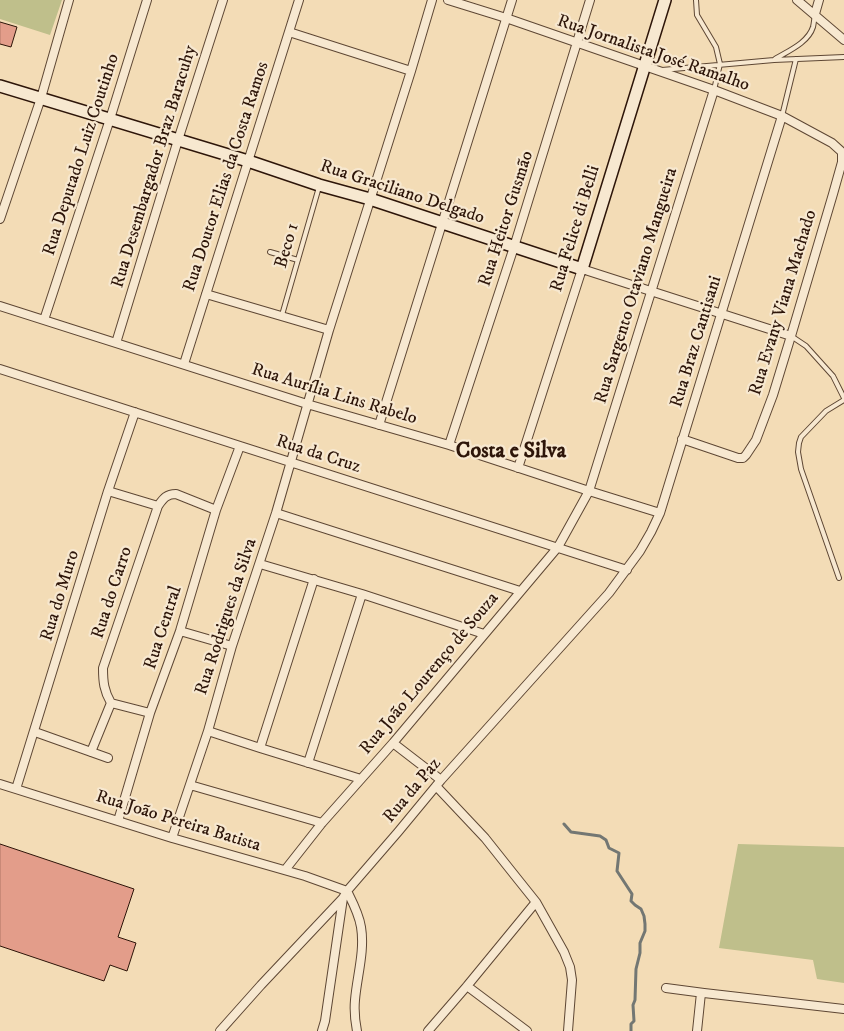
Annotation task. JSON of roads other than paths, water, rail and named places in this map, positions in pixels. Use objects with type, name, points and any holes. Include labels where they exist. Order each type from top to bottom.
[{"type":"street","points":[[0,219],[41,98],[70,0]]},
{"type":"street","name":"Rua Deputado Luiz Coutinho","points":[[44,320],[147,0]]},
{"type":"street","name":"Rua Desembargador Braz Baracuhy","points":[[116,343],[223,0]]},
{"type":"street","name":"Rua Doutor Elias da Costa Ramos","points":[[184,364],[299,0]]},
{"type":"street","name":"Rua Rodrigues da Silva","points":[[172,838],[208,731],[232,646],[276,513],[329,330],[432,0]]},
{"type":"street","name":"Rua Jornalista José Ramalho","points":[[448,0],[506,18],[714,90],[782,116],[832,143],[842,152]]},
{"type":"street","points":[[380,425],[512,0]]},
{"type":"street","name":"Rua Heitor Gusmão","points":[[449,445],[514,247],[590,0]]},
{"type":"street","name":"Rua Felice di Belli","points":[[518,468],[665,0]]},
{"type":"street","points":[[797,0],[844,40]]},
{"type":"street","points":[[815,14],[819,0]]},
{"type":"street","points":[[289,32],[411,71]]},
{"type":"street","name":"Rua Graciliano Delgado","points":[[0,86],[248,161],[319,185],[370,199],[791,336]]},
{"type":"street","name":"Rua Sargento Otaviano Mangueira","points":[[589,491],[714,90]]},
{"type":"street","name":"Rua Braz Cantisani","points":[[627,570],[651,532],[660,512],[782,116]]},
{"type":"street","name":"Rua Evany Viana Machado","points":[[682,439],[738,458],[742,458],[750,451],[773,395],[842,162],[842,152]]},
{"type":"street","points":[[206,294],[329,330]]},
{"type":"street","name":"Rua Aurília Lins Rabelo","points":[[0,306],[307,404],[449,445],[660,512]]},
{"type":"street","name":"Rua da Cruz","points":[[0,369],[627,570]]},
{"type":"street","name":"Rua do Muro","points":[[16,789],[108,491],[135,412]]},
{"type":"street","name":"Rua Central","points":[[118,821],[150,713],[180,631],[216,510],[240,446]]},
{"type":"street","points":[[108,491],[158,506],[165,496],[176,494],[216,510]]},
{"type":"street","name":"Rua João Lourenço de Souza","points":[[285,870],[322,823],[393,743],[558,547],[589,491]]},
{"type":"street","name":"Rua do Carro","points":[[110,703],[105,694],[103,683],[104,668],[158,506]]},
{"type":"street","points":[[276,513],[520,591]]},
{"type":"street","points":[[260,564],[314,579],[484,634]]},
{"type":"street","name":"Rua da Paz","points":[[220,1031],[345,895],[438,783],[609,593],[627,570]]},
{"type":"street","points":[[260,748],[314,579]]},
{"type":"street","points":[[308,763],[362,594]]},
{"type":"street","points":[[180,631],[232,646]]},
{"type":"street","points":[[91,752],[110,703],[150,713]]},
{"type":"street","points":[[208,731],[361,779]]},
{"type":"street","points":[[35,732],[108,758]]},
{"type":"street","points":[[393,743],[438,783],[536,902],[564,952],[570,967],[572,980],[568,1031]]},
{"type":"street","name":"Rua João Pereira Batista","points":[[0,784],[172,838],[324,882],[345,895]]},
{"type":"street","points":[[190,785],[322,823]]},
{"type":"street","points":[[322,1031],[345,895]]},
{"type":"street","points":[[345,895],[358,913],[361,928],[362,944],[354,1014],[357,1031]]},
{"type":"street","points":[[430,1030],[536,902]]},
{"type":"street","points":[[468,986],[528,1031]]},
{"type":"street","points":[[666,988],[844,1009]]},
{"type":"street","points":[[697,1031],[701,993]]},
{"type":"lane","points":[[696,0],[697,15],[716,47],[720,64],[714,90]]},
{"type":"lane","points":[[774,60],[804,41],[814,26],[815,14]]},
{"type":"lane","points":[[658,71],[720,64],[844,57]]},
{"type":"lane","points":[[782,116],[796,59]]},
{"type":"lane","name":"Beco 1","points":[[282,315],[319,185]]},
{"type":"lane","points":[[270,252],[298,260]]},
{"type":"lane","points":[[791,336],[806,346],[833,376],[844,399],[826,411],[801,437],[798,443],[801,469],[839,578]]},
{"type":"waterway","points":[[564,824],[571,832],[600,836],[606,840],[609,848],[619,853],[617,871],[632,894],[631,901],[641,909],[644,916],[645,931],[640,943],[640,953],[636,969],[635,1000],[633,1005],[634,1021],[631,1024],[631,1031]]},
{"type":"district","name":"Costa e Silva","points":[[511,452]]}]
